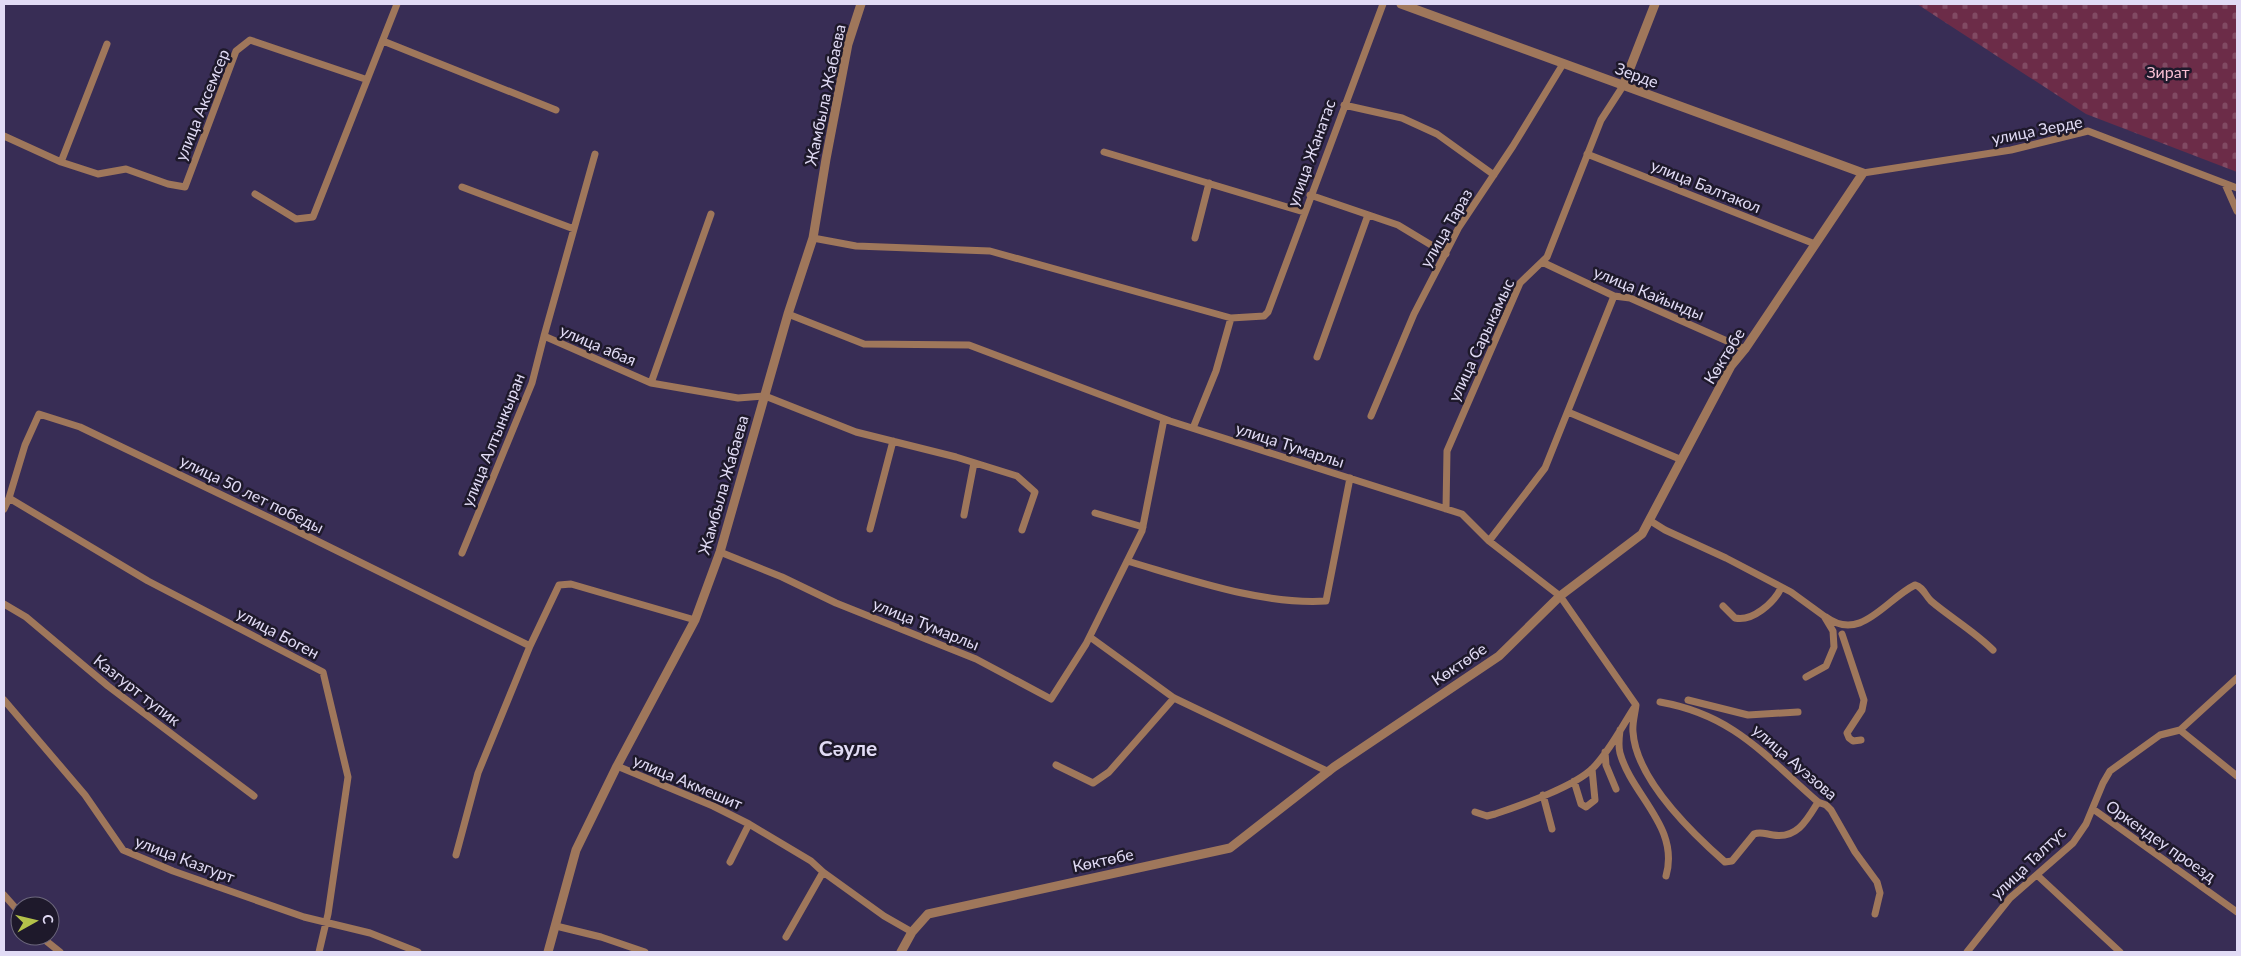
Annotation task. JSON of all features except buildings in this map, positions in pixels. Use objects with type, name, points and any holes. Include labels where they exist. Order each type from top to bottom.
[{"type":"street","points":[[255,194],[296,219],[313,218],[365,79],[383,41],[397,4]]},
{"type":"street","name":"Жамбыла Жабаева","points":[[548,952],[576,850],[617,766],[695,620],[720,552],[788,314],[813,238],[848,44],[861,4]]},
{"type":"street","name":"улица Жанатас","points":[[1231,318],[1258,317],[1264,316],[1268,312],[1310,195],[1383,4]]},
{"type":"street","name":"Зерде","points":[[1401,4],[1863,173]]},
{"type":"street","points":[[1623,86],[1655,4]]},
{"type":"street","name":"улица Аксемсер","points":[[61,162],[98,174],[126,169],[168,184],[185,186],[236,51],[250,40],[365,79]]},
{"type":"street","points":[[383,41],[556,110]]},
{"type":"street","points":[[4,136],[61,162],[107,44]]},
{"type":"street","name":"улица Тараз","points":[[1371,416],[1414,314],[1459,227],[1494,175],[1563,64]]},
{"type":"street","name":"улица Сарыкамыс","points":[[1446,509],[1447,451],[1520,283],[1547,257],[1601,120],[1623,86]]},
{"type":"street","points":[[1344,105],[1402,118],[1428,130],[1494,175]]},
{"type":"street","name":"улица Зерде","points":[[1863,173],[2011,150],[2088,131],[2237,188]]},
{"type":"street","points":[[1104,152],[1304,212]]},
{"type":"street","name":"улица абая","points":[[595,154],[544,336],[650,382],[711,214]]},
{"type":"street","name":"улица Балтакол","points":[[1587,154],[1815,244]]},
{"type":"street","name":"Көктөбе","points":[[901,952],[912,932],[928,914],[1230,848],[1329,772],[1499,656],[1560,596],[1642,534],[1731,366],[1745,349],[1863,173]]},
{"type":"street","points":[[1195,238],[1209,183]]},
{"type":"street","points":[[2225,184],[2237,211]]},
{"type":"street","points":[[462,187],[574,229]]},
{"type":"street","points":[[1310,195],[1398,225],[1446,254]]},
{"type":"street","points":[[1317,357],[1368,215]]},
{"type":"street","points":[[813,238],[856,246],[990,251],[1231,318],[1216,371],[1193,428]]},
{"type":"street","name":"улица Кайынды","points":[[1542,262],[1614,296],[1630,298],[1745,349]]},
{"type":"street","points":[[1488,541],[1545,468],[1614,296]]},
{"type":"street","name":"улица Тумарлы","points":[[788,314],[864,344],[968,345],[1164,419],[1462,514],[1488,541],[1560,596],[1636,706]]},
{"type":"street","name":"улица Алтынкыран","points":[[462,552],[532,384],[544,336]]},
{"type":"street","points":[[650,382],[738,398],[765,396],[856,432],[1017,476],[1035,492],[1022,530]]},
{"type":"street","points":[[1568,412],[1682,460]]},
{"type":"street","name":"улица 50 лет победы","points":[[9,498],[25,445],[39,414],[80,428],[297,530],[530,646]]},
{"type":"street","name":"улица Тумарлы","points":[[720,552],[976,659],[1051,699],[1090,637],[1143,527],[1164,419]]},
{"type":"street","points":[[870,529],[893,441]]},
{"type":"street","points":[[964,515],[974,463]]},
{"type":"street","name":"улица Тумарлы","points":[[1127,561],[1221,588],[1302,603],[1326,601],[1350,478]]},
{"type":"street","points":[[4,509],[9,498]]},
{"type":"street","name":"улица Боген","points":[[9,498],[148,581],[322,672],[348,777],[320,952]]},
{"type":"street","points":[[1095,513],[1143,527]]},
{"type":"street","points":[[1649,520],[1681,538],[1739,564],[1791,592],[1840,625],[1860,625],[1915,585],[1919,586],[1930,600],[1983,640],[1993,650]]},
{"type":"street","points":[[456,855],[478,773],[530,646],[559,585],[571,584],[695,620]]},
{"type":"street","points":[[1722,606],[1735,618],[1746,619],[1772,601],[1781,588]]},
{"type":"street","name":"Казгурт тупик","points":[[4,604],[26,618],[108,686],[254,796]]},
{"type":"street","points":[[1806,677],[1826,666],[1834,647],[1835,636],[1824,616]]},
{"type":"street","points":[[1842,634],[1864,700],[1862,710],[1847,733],[1849,738],[1861,740]]},
{"type":"street","points":[[1090,637],[1174,698],[1329,772]]},
{"type":"street","name":"улица Талтус","points":[[1967,952],[2002,906],[2073,843],[2110,771],[2160,735],[2180,730],[2237,678]]},
{"type":"street","points":[[1056,765],[1093,783],[1109,772],[1174,698]]},
{"type":"street","name":"улица Казгурт","points":[[4,700],[85,795],[123,850],[173,871],[304,917],[370,933],[418,952]]},
{"type":"street","points":[[1688,700],[1748,714],[1798,712]]},
{"type":"street","name":"улица Ауэзова","points":[[1660,702],[1703,714],[1735,730],[1756,745],[1818,802],[1826,805],[1831,810],[1855,852],[1878,882],[1880,893],[1875,914]]},
{"type":"street","points":[[1475,812],[1487,816],[1495,814],[1543,795],[1592,769],[1636,706]]},
{"type":"street","points":[[1636,706],[1633,732],[1644,767],[1680,817],[1725,862],[1732,861],[1754,834],[1764,832],[1783,836],[1796,832],[1818,802]]},
{"type":"street","points":[[1620,730],[1620,754],[1660,824],[1670,862],[1666,876]]},
{"type":"street","points":[[2180,730],[2237,776]]},
{"type":"street","points":[[1605,752],[1606,765],[1616,789]]},
{"type":"street","name":"улица Акмешит","points":[[617,766],[749,824],[811,861],[823,872],[884,916],[912,932]]},
{"type":"street","points":[[1574,780],[1581,804],[1586,807],[1594,800],[1592,769]]},
{"type":"street","points":[[1543,795],[1552,829]]},
{"type":"street","name":"Оркендеу проезд","points":[[2092,809],[2237,912]]},
{"type":"street","name":"улица Акмешит","points":[[730,862],[749,824]]},
{"type":"street","points":[[786,937],[823,872]]},
{"type":"street","points":[[2037,875],[2120,952]]},
{"type":"street","points":[[556,926],[601,937],[645,952]]},
{"type":"green space","name":"Зират","points":[[1917,4],[2237,4],[2237,172],[2086,114]]},
{"type":"district","name":"Сәуле","points":[[848,749]]}]
